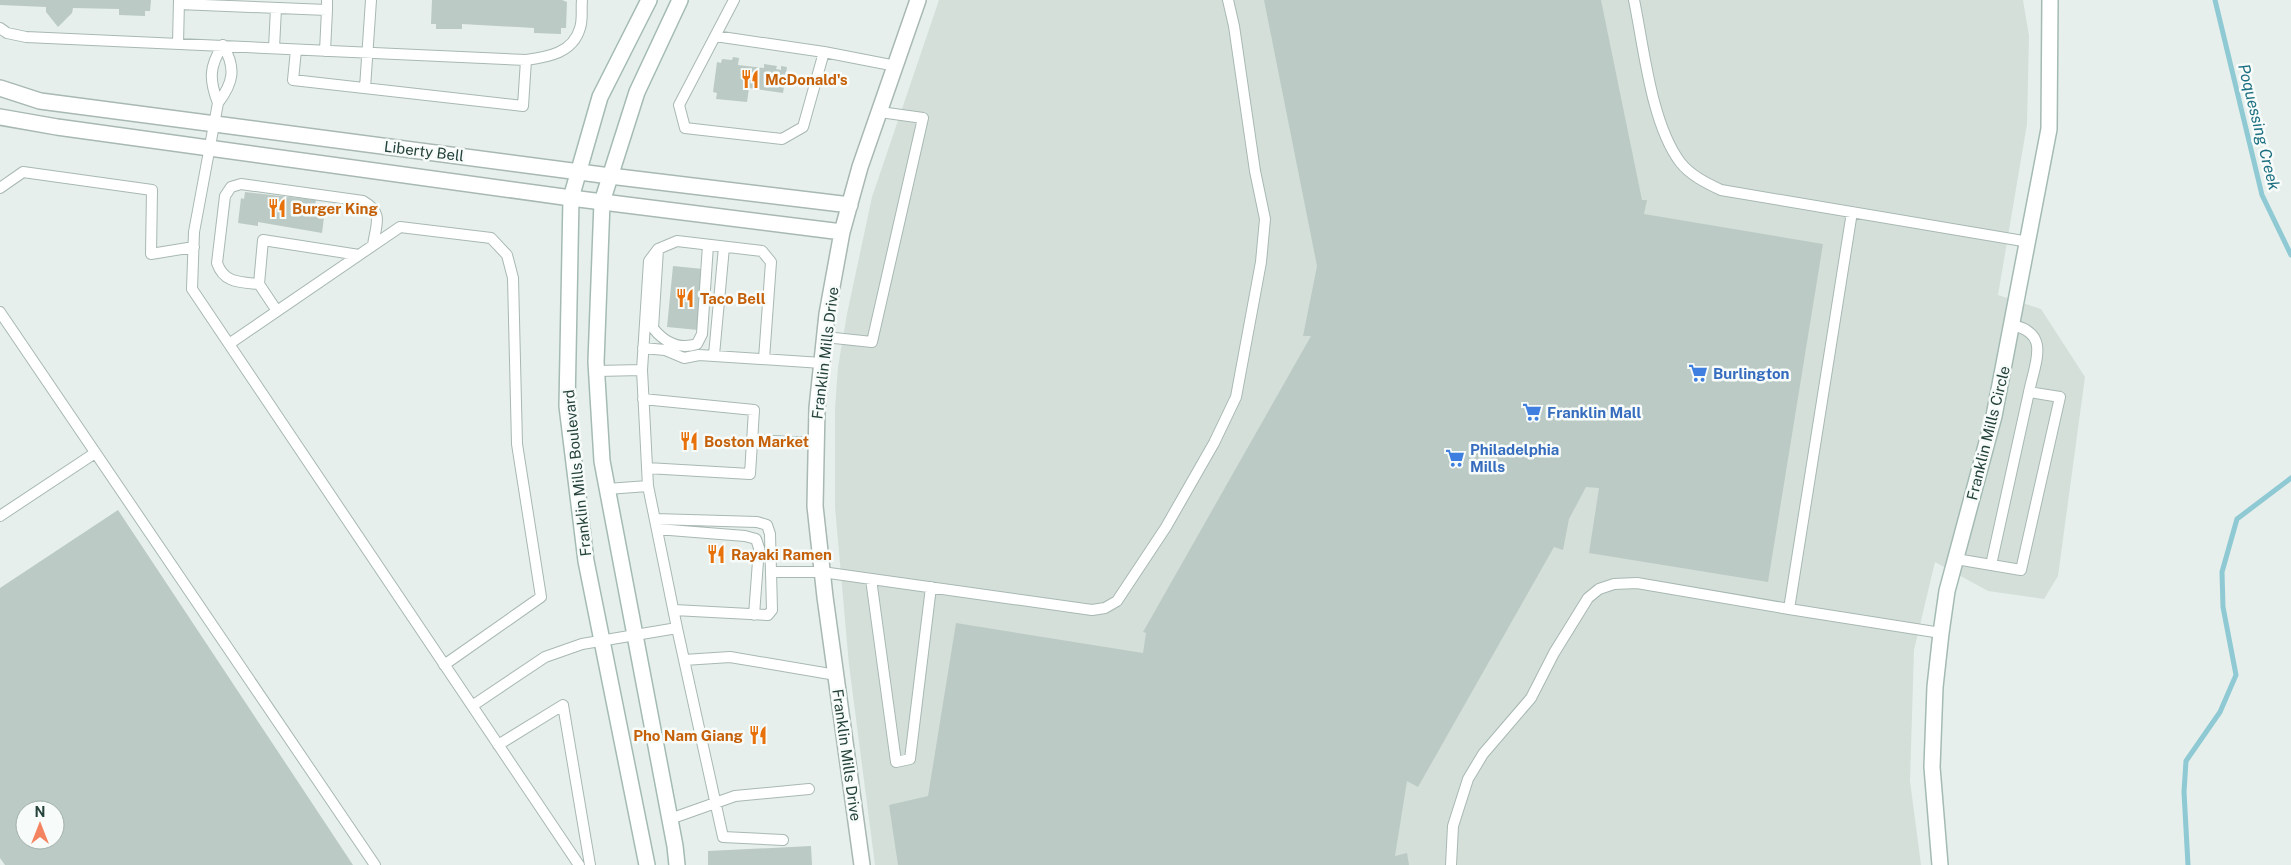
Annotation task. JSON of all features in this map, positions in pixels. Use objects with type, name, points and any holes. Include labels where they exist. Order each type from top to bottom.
[{"type":"street","name":"Franklin Mills Boulevard","points":[[647,865],[586,561],[567,406],[572,198],[600,97],[649,0]]},
{"type":"street","name":"Franklin Mills Boulevard","points":[[677,865],[602,460],[597,371],[602,202],[637,92],[680,0]]},
{"type":"street","name":"Franklin Mills Drive","points":[[862,865],[822,572],[815,506],[817,408],[825,337],[842,232],[918,0]]},
{"type":"street","name":"Franklin Mills Circle","points":[[1940,865],[1932,767],[1935,688],[1947,591],[1994,416],[2029,242],[2048,129],[2050,0]]},
{"type":"street","name":"Liberty Bell","points":[[0,88],[40,101],[610,176],[850,205]]},
{"type":"street","name":"Liberty Bell","points":[[0,117],[57,127],[572,198],[842,232]]},
{"type":"lane","points":[[365,88],[369,53],[371,0]]},
{"type":"lane","points":[[0,28],[26,37],[526,60],[556,55],[572,42],[580,28],[582,0]]},
{"type":"lane","points":[[771,572],[822,572],[1092,610],[1106,608],[1117,601],[1161,534],[1214,443],[1236,397],[1261,262],[1265,219],[1255,171],[1234,26],[1228,0]]},
{"type":"lane","points":[[1634,0],[1653,96],[1668,142],[1681,163],[1699,179],[1721,190],[2029,242]]},
{"type":"lane","points":[[732,1],[679,105],[685,128],[782,139],[803,127],[824,52]]},
{"type":"lane","points":[[178,44],[179,2],[276,8],[327,5],[325,51]]},
{"type":"lane","points":[[274,48],[276,8]]},
{"type":"lane","points":[[715,36],[824,52],[896,66]]},
{"type":"lane","points":[[218,103],[211,86],[212,68],[213,60],[223,45]]},
{"type":"lane","points":[[223,45],[232,62],[230,87],[218,103],[194,232],[192,289],[579,865]]},
{"type":"lane","points":[[296,50],[293,80],[523,106],[526,60]]},
{"type":"lane","points":[[825,337],[872,342],[924,118],[880,112]]},
{"type":"lane","points":[[0,188],[23,172],[152,190],[151,254],[194,247]]},
{"type":"lane","points":[[259,284],[229,280],[220,273],[217,262],[225,196],[231,187],[241,184],[363,201],[374,207],[377,216],[373,245]]},
{"type":"lane","points":[[1789,609],[1852,212]]},
{"type":"lane","points":[[229,344],[400,227],[491,238],[507,255],[513,278],[517,444],[541,596],[444,665]]},
{"type":"lane","points":[[277,311],[259,284],[264,240],[359,255]]},
{"type":"lane","points":[[764,359],[771,262],[762,251],[677,241],[658,249],[649,261],[642,370],[643,399],[648,486],[677,628],[723,837],[782,840]]},
{"type":"lane","points":[[658,249],[653,328],[661,338],[687,347],[697,344],[702,334],[708,245]]},
{"type":"lane","points":[[714,355],[724,247]]},
{"type":"lane","points":[[0,312],[375,865]]},
{"type":"lane","points":[[1992,565],[2038,347],[2035,335],[2027,328],[2012,324]]},
{"type":"lane","points":[[643,348],[665,350],[684,358],[714,355],[822,363]]},
{"type":"lane","points":[[597,371],[642,370]]},
{"type":"lane","points":[[1956,559],[2021,570],[2060,397],[2029,392]]},
{"type":"lane","points":[[643,399],[754,410],[750,474],[647,468]]},
{"type":"lane","points":[[752,440],[816,443]]},
{"type":"lane","points":[[0,516],[95,453]]},
{"type":"lane","points":[[607,490],[648,486]]},
{"type":"lane","points":[[656,524],[757,522],[766,525],[770,534],[772,610],[768,615],[674,610]]},
{"type":"lane","points":[[656,524],[756,539],[759,548],[754,615]]},
{"type":"lane","points":[[870,579],[896,762],[910,759],[931,587]]},
{"type":"lane","points":[[1451,865],[1453,826],[1468,779],[1483,754],[1531,698],[1563,638],[1588,598],[1599,589],[1614,584],[1637,583],[1942,633]]},
{"type":"lane","points":[[472,706],[545,657],[582,644],[677,628]]},
{"type":"lane","points":[[684,660],[730,657],[836,676]]},
{"type":"lane","points":[[498,745],[562,705],[590,865]]},
{"type":"lane","points":[[670,819],[735,796],[809,789]]},
{"type":"shaded area","name":"Philadelphia Mills","points":[[939,0],[2023,0],[2029,36],[2027,124],[1998,295],[2041,309],[2085,377],[2058,576],[2044,599],[1988,591],[1935,562],[1914,650],[1910,781],[1921,865],[875,865],[849,665],[835,507],[835,409],[838,367],[847,314],[872,197]]},
{"type":"building","points":[[0,0],[151,0],[150,11],[145,11],[145,16],[119,15],[119,9],[73,8],[72,13],[58,27],[46,12],[46,7],[0,5]]},
{"type":"building","points":[[432,0],[562,0],[567,2],[566,28],[561,28],[561,34],[534,33],[534,28],[462,24],[462,29],[436,29],[436,24],[431,24]]},
{"type":"building","name":"Franklin Mall","points":[[1264,0],[1601,0],[1642,200],[1647,200],[1644,214],[1823,244],[1768,582],[1589,553],[1599,488],[1586,487],[1569,519],[1563,550],[1554,547],[1418,787],[1407,781],[1395,856],[1407,853],[1409,865],[898,865],[889,805],[928,796],[956,623],[1143,653],[1146,633],[1143,632],[1311,336],[1303,336],[1317,266]]},
{"type":"building","name":"McDonald's","points":[[733,57],[739,58],[738,65],[764,68],[764,64],[777,66],[776,69],[781,70],[781,66],[787,67],[783,93],[749,88],[747,102],[716,99],[717,93],[713,92],[717,62],[721,63],[722,59],[732,60]]},
{"type":"building","name":"Burger King","points":[[245,192],[316,200],[313,216],[324,217],[322,233],[258,222],[258,226],[238,223],[241,198],[244,199]]},
{"type":"building","name":"Taco Bell","points":[[673,266],[703,269],[698,330],[667,327]]},
{"type":"building","points":[[118,510],[353,865],[5,865],[0,858],[0,588]]},
{"type":"building","points":[[811,846],[812,865],[708,865],[708,851]]},
{"type":"waterway","name":"Poquessing Creek","points":[[2215,0],[2262,195],[2291,255]]},
{"type":"waterway","name":"Poquessing Creek","points":[[2188,865],[2184,792],[2186,761],[2220,712],[2236,675],[2223,607],[2222,572],[2237,519],[2291,478]]},
{"type":"place","name":"McDonald's","points":[[750,79]]},
{"type":"place","name":"Burger King","points":[[277,208]]},
{"type":"place","name":"Taco Bell","points":[[685,298]]},
{"type":"place","name":"Burlington","points":[[1698,373]]},
{"type":"place","name":"Franklin Mall","points":[[1532,412]]},
{"type":"place","name":"Boston Market","points":[[689,441]]},
{"type":"place","name":"Philadelphia Mills","points":[[1455,458]]},
{"type":"place","name":"Rayaki Ramen","points":[[716,554]]},
{"type":"place","name":"Pho Nam Giang","points":[[758,735]]}]
